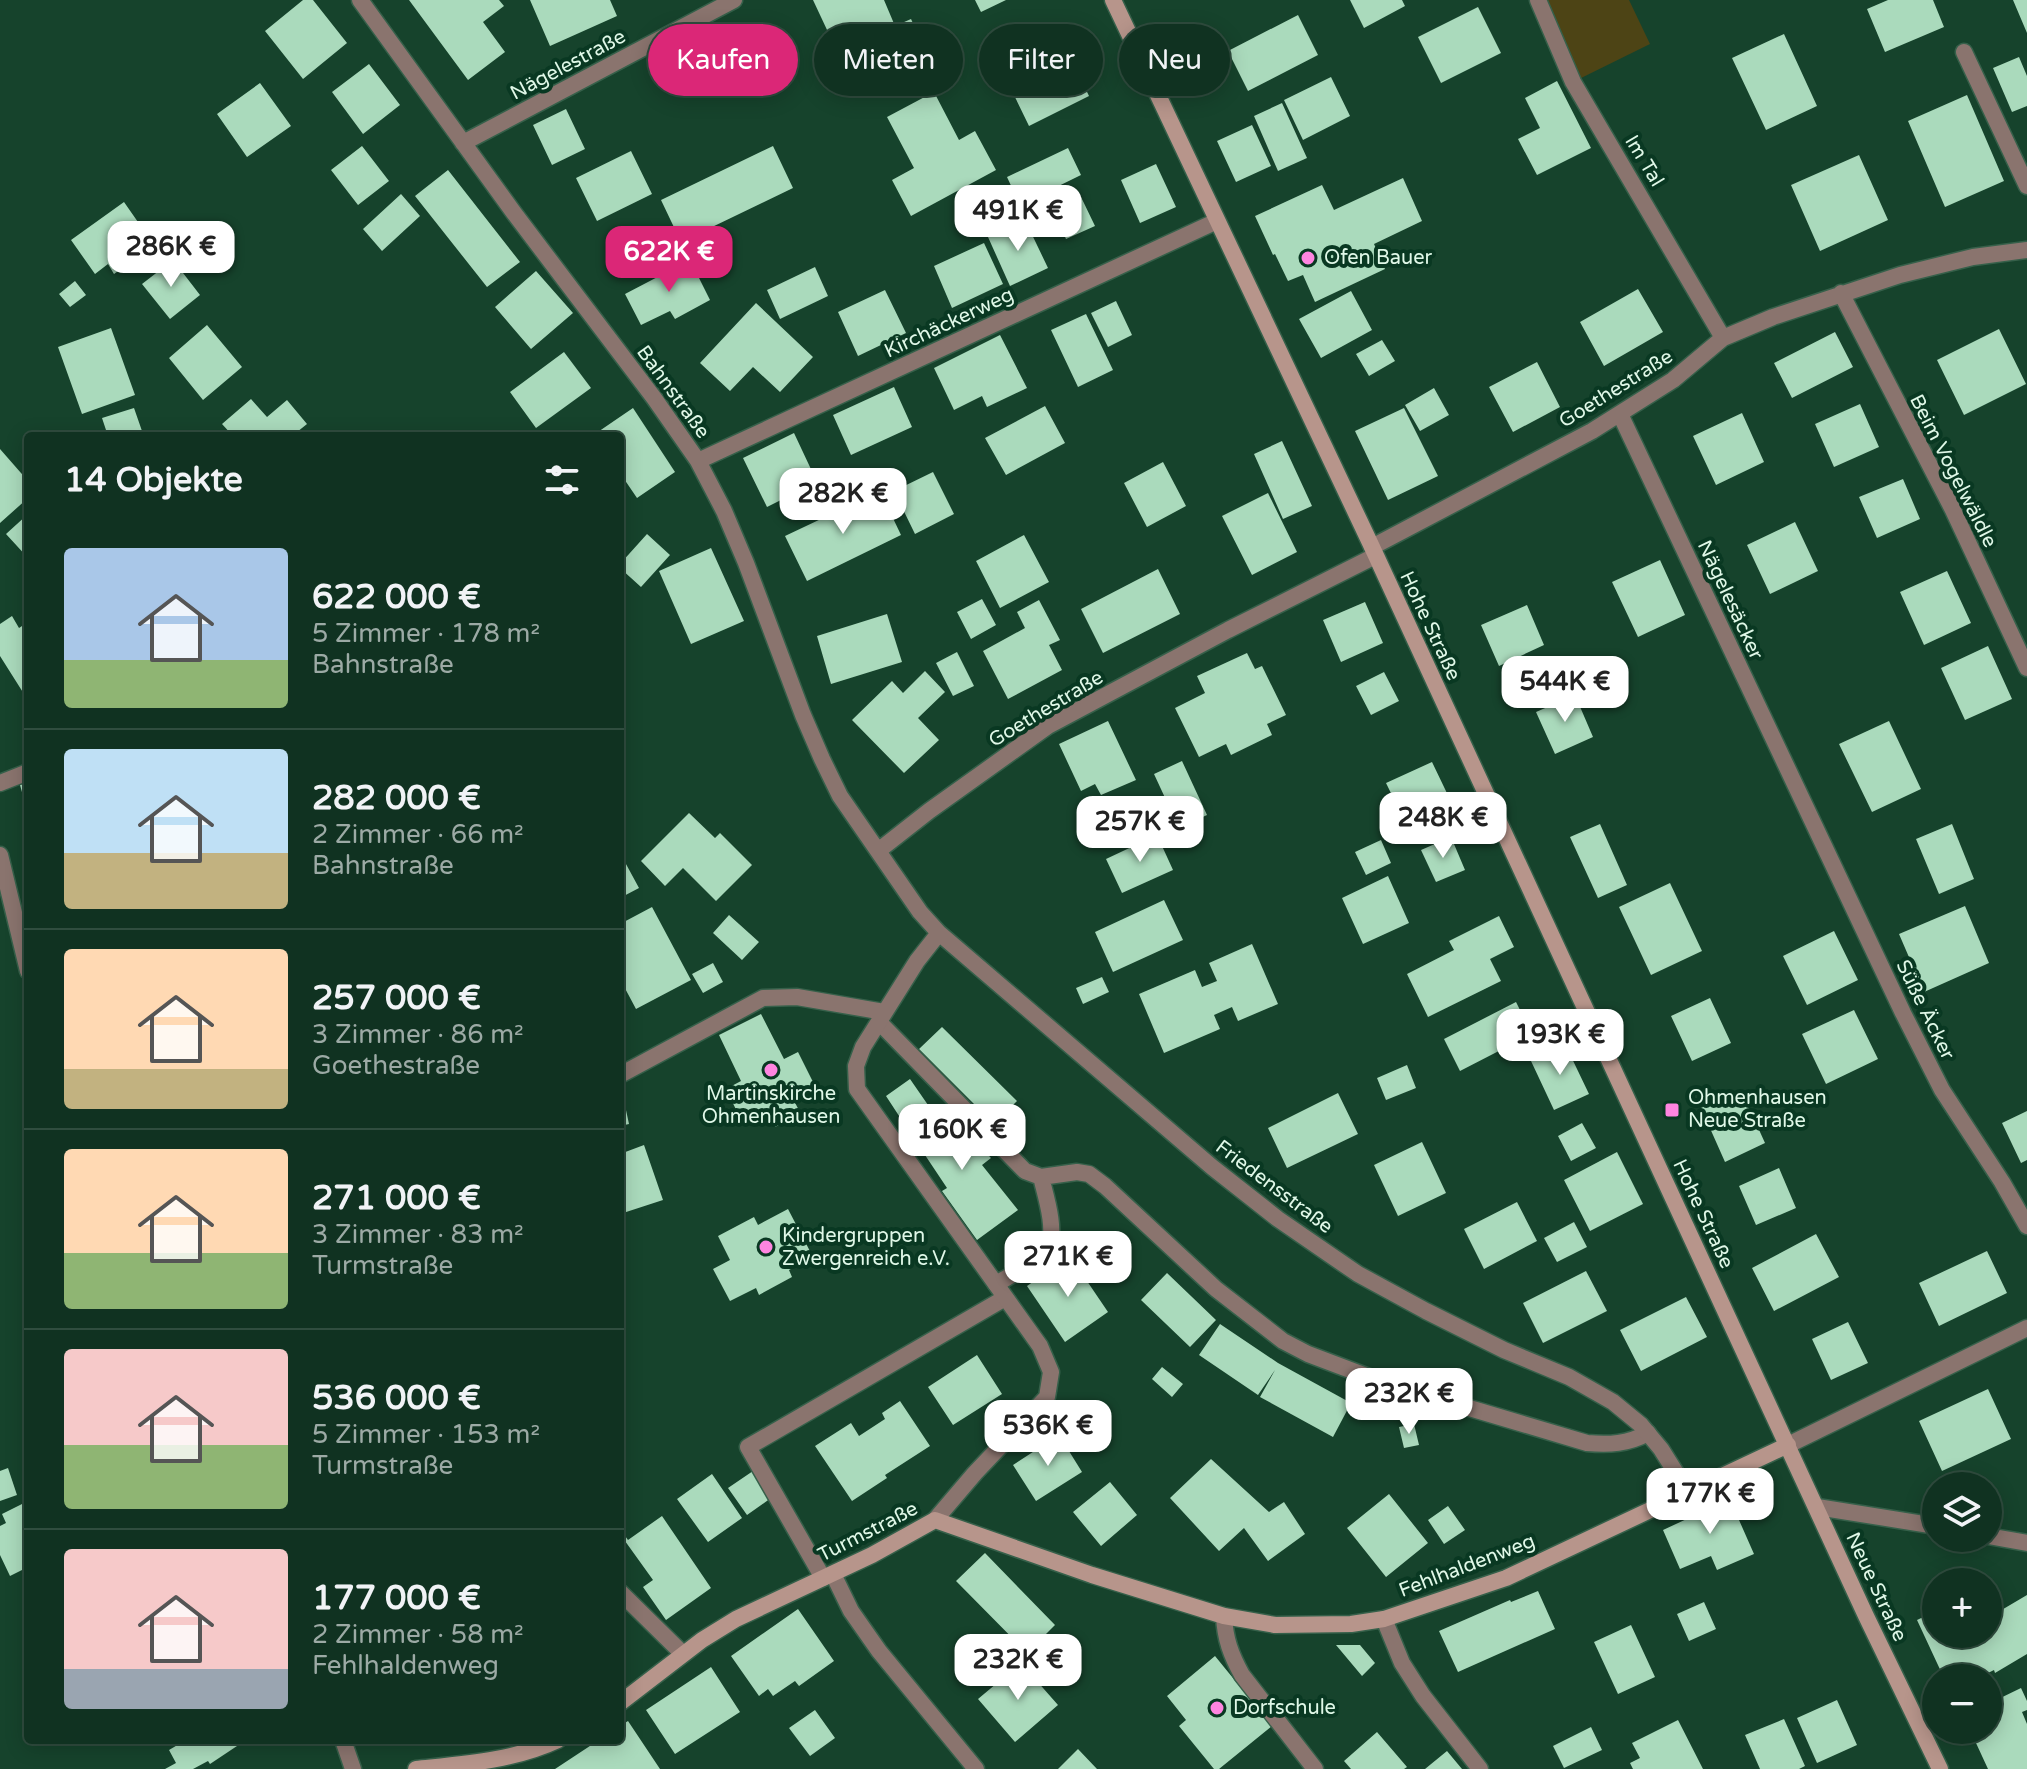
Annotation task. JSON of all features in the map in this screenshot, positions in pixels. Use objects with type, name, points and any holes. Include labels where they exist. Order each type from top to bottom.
[{"type":"main road","name":"Hohe Straße","points":[[1113,0],[1788,1445]]},
{"type":"main road","name":"Fehlhaldenweg","points":[[935,1520],[1092,1575],[1224,1616],[1275,1625],[1351,1624],[1384,1619],[1506,1578],[1788,1445]]},
{"type":"main road","name":"Neue Straße","points":[[1788,1445],[1940,1769]]},
{"type":"main road","name":"Turmstraße","points":[[624,1700],[702,1640],[736,1619],[872,1555],[935,1520]]},
{"type":"main road","points":[[416,1769],[508,1757],[548,1744]]},
{"type":"street","name":"Bahnstraße","points":[[360,0],[463,143],[678,429],[698,461],[746,563],[822,759],[840,796],[878,851]]},
{"type":"street","name":"Nägelestraße","points":[[463,143],[734,0]]},
{"type":"street","name":"Im Tal","points":[[1538,0],[1573,82],[1723,338]]},
{"type":"street","points":[[1964,52],[2027,186]]},
{"type":"street","name":"Kirchäckerweg","points":[[698,461],[1217,221]]},
{"type":"street","name":"Goethestraße","points":[[878,851],[1048,726],[1592,431],[1673,380],[1723,338],[1841,293],[1934,265],[2027,250]]},
{"type":"street","name":"Beim Vogelwäldle","points":[[1841,293],[1953,510],[2027,668]]},
{"type":"street","name":"Nägelesäcker","points":[[1620,414],[1803,803]]},
{"type":"street","points":[[0,783],[24,774]]},
{"type":"street","name":"Süße Äcker","points":[[1803,803],[1942,1090],[2027,1226]]},
{"type":"street","name":"Friedensstraße","points":[[878,851],[920,912],[939,933],[1212,1167],[1278,1219],[1358,1274],[1504,1350],[1569,1377],[1613,1402],[1648,1433],[1688,1492]]},
{"type":"street","points":[[0,855],[23,933]]},
{"type":"street","name":"Turmstraße","points":[[935,1520],[1047,1397],[1051,1372],[1040,1346],[857,1089],[856,1066],[863,1047],[917,961],[939,933]]},
{"type":"street","points":[[624,1073],[763,998],[797,997],[882,1017],[1025,1171],[1041,1177],[1077,1172],[1089,1174],[1216,1289],[1272,1333],[1308,1354],[1382,1382],[1587,1443],[1623,1443],[1648,1433]]},
{"type":"street","points":[[976,1769],[879,1651],[748,1447],[1001,1291],[1036,1259],[1048,1247],[1051,1229],[1041,1177]]},
{"type":"street","name":"Fehlhaldenweg","points":[[1788,1445],[2027,1328]]},
{"type":"street","name":"Neue Straße","points":[[1817,1507],[1922,1524]]},
{"type":"street","points":[[2002,1539],[2027,1543]]},
{"type":"street","points":[[624,1596],[683,1654]]},
{"type":"street","points":[[1224,1616],[1228,1646],[1242,1675],[1315,1769]]},
{"type":"street","points":[[1384,1619],[1402,1663],[1423,1696],[1480,1769]]},
{"type":"street","points":[[344,1744],[353,1769]]},
{"type":"shaded area","points":[[1538,0],[1629,0],[1650,44],[1573,82]]},
{"type":"building","points":[[303,0],[313,0],[347,43],[303,79],[265,31]]},
{"type":"building","points":[[409,0],[499,0],[504,6],[483,22],[505,52],[468,80]]},
{"type":"building","points":[[530,0],[610,0],[617,16],[550,46]]},
{"type":"building","points":[[813,0],[884,0],[894,24],[824,24]]},
{"type":"building","points":[[975,0],[1006,0],[981,12]]},
{"type":"building","points":[[1350,0],[1402,0],[1405,6],[1364,28]]},
{"type":"building","points":[[1888,0],[1933,0],[1944,27],[1885,52],[1867,9]]},
{"type":"building","points":[[2013,0],[2027,0],[2027,33]]},
{"type":"building","points":[[1478,7],[1501,53],[1441,83],[1418,37]]},
{"type":"building","points":[[1298,15],[1318,55],[1248,91],[1230,50]]},
{"type":"building","points":[[1784,34],[1817,106],[1766,130],[1732,58]]},
{"type":"building","points":[[2019,57],[2027,76],[2027,106],[2012,112],[1993,68]]},
{"type":"building","points":[[369,64],[400,105],[363,134],[332,92]]},
{"type":"building","points":[[1331,77],[1350,116],[1303,140],[1284,100]]},
{"type":"building","points":[[1557,81],[1591,148],[1537,175],[1518,139],[1540,128],[1525,98]]},
{"type":"building","points":[[260,83],[291,126],[247,157],[217,114]]},
{"type":"building","points":[[1967,95],[2004,181],[1945,207],[1908,121]]},
{"type":"building","points":[[926,96],[936,96],[959,140],[975,131],[996,170],[911,216],[892,180],[914,168],[887,117]]},
{"type":"building","points":[[1014,96],[1089,96],[1029,126]]},
{"type":"building","points":[[1282,103],[1307,158],[1278,171],[1254,116]]},
{"type":"building","points":[[566,109],[585,149],[552,165],[533,125]]},
{"type":"building","points":[[1252,125],[1271,166],[1236,182],[1217,141]]},
{"type":"building","points":[[362,146],[389,181],[358,205],[331,170]]},
{"type":"building","points":[[773,146],[793,188],[681,242],[661,200]]},
{"type":"building","points":[[1068,148],[1081,175],[1020,205],[1007,177]]},
{"type":"building","points":[[631,151],[652,194],[597,221],[576,178]]},
{"type":"building","points":[[1859,155],[1888,220],[1820,251],[1791,185]]},
{"type":"building","points":[[1156,164],[1176,207],[1140,223],[1121,180]]},
{"type":"building","points":[[448,170],[520,262],[487,287],[415,196]]},
{"type":"building","points":[[1403,178],[1422,221],[1374,244],[1385,269],[1315,302],[1303,275],[1288,281],[1255,216],[1322,185],[1334,210]]},
{"type":"building","points":[[401,194],[420,216],[382,251],[363,229]]},
{"type":"building","points":[[1081,197],[1095,226],[1066,239],[1053,210]]},
{"type":"building","points":[[124,202],[154,245],[114,274],[108,264],[95,274],[71,240]]},
{"type":"building","points":[[1025,220],[1048,268],[1010,286],[988,237]]},
{"type":"building","points":[[984,243],[1003,284],[952,308],[934,266]]},
{"type":"building","points":[[173,260],[200,295],[170,319],[142,284]]},
{"type":"building","points":[[690,260],[710,300],[675,319],[670,311],[641,325],[625,294]]},
{"type":"building","points":[[815,267],[828,296],[780,319],[767,290]]},
{"type":"building","points":[[536,271],[573,313],[531,349],[495,307]]},
{"type":"building","points":[[75,281],[86,295],[70,307],[59,294]]},
{"type":"building","points":[[1638,289],[1663,332],[1604,366],[1580,322]]},
{"type":"building","points":[[885,290],[906,333],[858,356],[838,312]]},
{"type":"building","points":[[1351,291],[1372,330],[1321,358],[1299,319]]},
{"type":"building","points":[[1116,301],[1132,335],[1108,347],[1091,313]]},
{"type":"building","points":[[756,303],[813,357],[780,392],[753,367],[730,391],[700,363]]},
{"type":"building","points":[[1086,314],[1113,370],[1078,387],[1051,330]]},
{"type":"building","points":[[207,325],[242,367],[203,400],[169,358]]},
{"type":"building","points":[[111,328],[135,395],[82,414],[58,347]]},
{"type":"building","points":[[1999,329],[2026,384],[1964,415],[1937,360]]},
{"type":"building","points":[[1835,332],[1853,367],[1792,398],[1774,363]]},
{"type":"building","points":[[1000,335],[1027,388],[987,407],[982,396],[954,410],[934,368]]},
{"type":"building","points":[[1382,340],[1395,361],[1369,376],[1356,354]]},
{"type":"building","points":[[564,352],[591,388],[536,428],[510,392]]},
{"type":"building","points":[[1537,362],[1560,407],[1513,432],[1489,387]]},
{"type":"building","points":[[894,387],[912,427],[851,455],[833,415]]},
{"type":"building","points":[[1434,388],[1449,415],[1420,431],[1405,405]]},
{"type":"building","points":[[251,399],[267,417],[287,400],[307,424],[297,432],[229,432],[222,424]]},
{"type":"building","points":[[1860,404],[1879,447],[1834,467],[1815,424]]},
{"type":"building","points":[[1045,406],[1065,443],[1006,475],[985,438]]},
{"type":"building","points":[[134,408],[142,431],[107,432],[102,418]]},
{"type":"building","points":[[633,408],[675,472],[637,498],[624,479],[624,432],[598,432]]},
{"type":"building","points":[[1404,408],[1438,476],[1388,500],[1355,431]]},
{"type":"building","points":[[1742,413],[1764,462],[1716,485],[1693,436]]},
{"type":"building","points":[[794,433],[817,482],[767,507],[743,458]]},
{"type":"building","points":[[1282,441],[1312,506],[1283,519],[1254,454]]},
{"type":"building","points":[[0,449],[24,476],[24,502],[0,523]]},
{"type":"building","points":[[1163,462],[1186,506],[1147,527],[1124,483]]},
{"type":"building","points":[[933,472],[954,514],[915,534],[894,491]]},
{"type":"building","points":[[1903,479],[1920,519],[1877,538],[1859,497]]},
{"type":"building","points":[[880,491],[901,535],[807,581],[785,536]]},
{"type":"building","points":[[1268,493],[1297,552],[1252,575],[1222,516]]},
{"type":"building","points":[[24,518],[24,554],[6,534]]},
{"type":"building","points":[[1795,522],[1818,571],[1770,594],[1747,545]]},
{"type":"building","points":[[647,534],[670,555],[641,587],[624,572],[624,560]]},
{"type":"building","points":[[1024,535],[1049,582],[1000,608],[976,561]]},
{"type":"building","points":[[711,548],[744,621],[691,644],[659,571]]},
{"type":"building","points":[[1660,560],[1685,615],[1638,637],[1612,582]]},
{"type":"building","points":[[1158,569],[1180,614],[1103,653],[1081,609]]},
{"type":"building","points":[[1947,571],[1971,623],[1924,645],[1900,592]]},
{"type":"building","points":[[982,599],[996,625],[971,639],[957,612]]},
{"type":"building","points":[[1039,600],[1060,640],[1049,645],[1062,670],[1008,699],[983,651],[1025,628],[1017,612]]},
{"type":"building","points":[[1365,602],[1383,643],[1341,662],[1323,620]]},
{"type":"building","points":[[1527,605],[1544,645],[1499,666],[1481,625]]},
{"type":"building","points":[[887,614],[902,662],[831,684],[817,636]]},
{"type":"building","points":[[12,616],[19,628],[24,625],[24,694],[0,656],[0,624]]},
{"type":"building","points":[[1988,646],[2012,699],[1965,720],[1941,668]]},
{"type":"building","points":[[957,652],[974,686],[953,696],[936,663]]},
{"type":"building","points":[[1247,653],[1255,669],[1262,666],[1286,715],[1267,724],[1272,735],[1231,755],[1226,744],[1199,757],[1175,708],[1205,693],[1197,676]]},
{"type":"building","points":[[925,671],[945,692],[918,718],[939,740],[904,773],[852,720],[892,681],[903,693]]},
{"type":"building","points":[[1384,672],[1399,701],[1371,715],[1356,686]]},
{"type":"building","points":[[1575,695],[1593,737],[1555,754],[1536,712]]},
{"type":"building","points":[[1108,721],[1136,780],[1101,795],[1095,784],[1081,791],[1059,744]]},
{"type":"building","points":[[1889,721],[1921,789],[1872,812],[1839,744]]},
{"type":"building","points":[[1182,761],[1207,815],[1179,828],[1154,774]]},
{"type":"building","points":[[1432,762],[1456,812],[1411,834],[1386,783]]},
{"type":"building","points":[[689,813],[715,838],[720,833],[752,865],[716,901],[683,868],[665,886],[641,861]]},
{"type":"building","points":[[1600,824],[1627,885],[1598,898],[1570,837]]},
{"type":"building","points":[[1952,824],[1974,879],[1939,894],[1916,839]]},
{"type":"building","points":[[1157,835],[1173,870],[1122,893],[1106,859]]},
{"type":"building","points":[[1451,837],[1465,870],[1436,882],[1421,850]]},
{"type":"building","points":[[1381,840],[1391,863],[1366,875],[1355,852]]},
{"type":"building","points":[[624,860],[639,888],[624,896]]},
{"type":"building","points":[[1388,876],[1409,923],[1363,944],[1342,898]]},
{"type":"building","points":[[1670,883],[1702,951],[1651,975],[1619,907]]},
{"type":"building","points":[[1164,900],[1183,940],[1113,972],[1095,932]]},
{"type":"building","points":[[1965,906],[1989,963],[1924,992],[1899,934]]},
{"type":"building","points":[[652,907],[691,980],[636,1009],[624,986],[624,922]]},
{"type":"building","points":[[729,915],[759,942],[742,960],[713,933]]},
{"type":"building","points":[[1499,916],[1514,947],[1490,959],[1501,981],[1428,1017],[1407,974],[1454,950],[1449,941]]},
{"type":"building","points":[[1834,931],[1858,980],[1807,1005],[1783,956]]},
{"type":"building","points":[[1252,944],[1278,1004],[1238,1021],[1232,1007],[1214,1015],[1220,1029],[1164,1053],[1139,994],[1195,970],[1202,987],[1217,981],[1209,963]]},
{"type":"building","points":[[713,963],[723,982],[703,993],[692,974]]},
{"type":"building","points":[[1102,977],[1109,992],[1083,1004],[1076,988]]},
{"type":"building","points":[[1710,998],[1731,1043],[1692,1061],[1671,1016]]},
{"type":"building","points":[[1516,1002],[1532,1034],[1460,1071],[1444,1039]]},
{"type":"building","points":[[1854,1010],[1878,1059],[1826,1084],[1802,1034]]},
{"type":"building","name":"Martinskirche Ohmenhausen","points":[[761,1014],[784,1059],[798,1052],[816,1088],[793,1099],[801,1114],[775,1127],[768,1114],[744,1126],[726,1089],[741,1081],[719,1035]]},
{"type":"building","points":[[942,1027],[1017,1101],[994,1124],[919,1049]]},
{"type":"building","points":[[1565,1044],[1589,1094],[1554,1110],[1531,1061]]},
{"type":"building","points":[[1407,1065],[1416,1088],[1386,1100],[1377,1078]]},
{"type":"building","points":[[910,1079],[928,1105],[903,1122],[886,1096]]},
{"type":"building","points":[[1741,1090],[1765,1143],[1725,1162],[1701,1108]]},
{"type":"building","points":[[1338,1093],[1358,1134],[1287,1168],[1268,1128]]},
{"type":"building","points":[[624,1101],[629,1124],[624,1125]]},
{"type":"building","points":[[941,1106],[991,1158],[982,1165],[1018,1210],[977,1240],[942,1191],[947,1188],[907,1128]]},
{"type":"building","points":[[2027,1111],[2027,1160],[2021,1163],[2002,1123]]},
{"type":"building","points":[[1582,1123],[1596,1148],[1571,1161],[1558,1136]]},
{"type":"building","points":[[1422,1142],[1446,1193],[1398,1216],[1374,1165]]},
{"type":"building","points":[[644,1145],[663,1200],[624,1213],[624,1152]]},
{"type":"building","points":[[1617,1152],[1643,1204],[1590,1231],[1564,1180]]},
{"type":"building","points":[[1779,1168],[1796,1208],[1756,1225],[1739,1186]]},
{"type":"building","points":[[1517,1202],[1537,1241],[1484,1269],[1464,1229]]},
{"type":"building","name":"Kindergruppen Zwergenreich e.V.","points":[[788,1209],[813,1257],[789,1270],[792,1277],[759,1295],[756,1288],[730,1301],[713,1269],[730,1260],[718,1236],[754,1217],[758,1225]]},
{"type":"building","points":[[1574,1222],[1587,1247],[1557,1262],[1544,1238]]},
{"type":"building","points":[[1816,1234],[1839,1277],[1774,1311],[1752,1268]]},
{"type":"building","points":[[1987,1251],[2007,1293],[1939,1326],[1919,1283]]},
{"type":"building","points":[[1070,1256],[1108,1312],[1065,1342],[1027,1286]]},
{"type":"building","points":[[1586,1271],[1607,1311],[1543,1343],[1523,1303]]},
{"type":"building","points":[[1167,1273],[1216,1320],[1190,1347],[1141,1300]]},
{"type":"building","points":[[1686,1297],[1707,1337],[1641,1371],[1620,1330]]},
{"type":"building","points":[[1848,1322],[1868,1363],[1831,1380],[1812,1339]]},
{"type":"building","points":[[1220,1324],[1278,1363],[1351,1403],[1333,1437],[1260,1397],[1275,1370],[1258,1395],[1199,1355]]},
{"type":"building","points":[[977,1355],[1002,1394],[953,1425],[928,1387]]},
{"type":"building","points":[[1162,1367],[1183,1384],[1172,1397],[1152,1379]]},
{"type":"building","points":[[1988,1389],[2011,1439],[1942,1471],[1919,1421]]},
{"type":"building","points":[[900,1401],[930,1446],[852,1501],[815,1446],[851,1423],[859,1436],[885,1419],[882,1413]]},
{"type":"building","points":[[1414,1424],[1419,1445],[1404,1448],[1399,1427]]},
{"type":"building","points":[[1059,1435],[1082,1472],[1036,1501],[1013,1465]]},
{"type":"building","points":[[1211,1459],[1269,1512],[1284,1502],[1305,1534],[1268,1561],[1244,1528],[1219,1551],[1170,1498]]},
{"type":"building","points":[[8,1468],[17,1495],[0,1501],[0,1471]]},
{"type":"building","points":[[753,1471],[771,1498],[747,1515],[728,1488]]},
{"type":"building","points":[[712,1474],[742,1518],[708,1542],[677,1499]]},
{"type":"building","points":[[1110,1482],[1137,1515],[1101,1546],[1073,1512]]},
{"type":"building","points":[[1389,1494],[1428,1543],[1386,1577],[1347,1528]]},
{"type":"building","points":[[1728,1495],[1754,1554],[1717,1570],[1711,1556],[1680,1569],[1663,1530],[1691,1517],[1689,1512]]},
{"type":"building","points":[[24,1503],[24,1569],[10,1576],[0,1555],[0,1526],[6,1523],[2,1514]]},
{"type":"building","points":[[1448,1506],[1465,1530],[1444,1544],[1428,1520]]},
{"type":"building","points":[[662,1516],[711,1588],[666,1620],[643,1587],[653,1580],[624,1542],[624,1534],[628,1540]]},
{"type":"building","points":[[985,1553],[1055,1625],[1027,1653],[956,1581]]},
{"type":"building","points":[[1538,1591],[1555,1629],[1458,1672],[1439,1631]]},
{"type":"building","points":[[2027,1595],[2027,1654],[2002,1669],[2002,1664],[1937,1664],[1930,1648],[2002,1648],[2002,1610]]},
{"type":"building","points":[[1704,1602],[1716,1629],[1689,1641],[1677,1614]]},
{"type":"building","points":[[798,1609],[834,1661],[799,1686],[795,1681],[773,1696],[768,1689],[759,1696],[731,1656]]},
{"type":"building","points":[[1631,1625],[1655,1677],[1618,1694],[1594,1642]]},
{"type":"building","points":[[1336,1645],[1360,1645],[1375,1663],[1362,1676]]},
{"type":"building","name":"Dorfschule","points":[[1215,1656],[1272,1726],[1219,1769],[1214,1769],[1179,1726],[1186,1720],[1167,1696]]},
{"type":"building","points":[[1021,1663],[1058,1705],[1015,1742],[978,1699]]},
{"type":"building","points":[[711,1667],[740,1712],[675,1754],[646,1710]]},
{"type":"building","points":[[2021,1688],[2027,1701],[2027,1710],[2022,1712],[2027,1724],[2027,1769],[1988,1769],[1976,1744],[2002,1744],[2002,1697]]},
{"type":"building","points":[[1837,1700],[1857,1745],[1817,1763],[1797,1718]]},
{"type":"building","points":[[815,1710],[835,1738],[810,1756],[789,1728]]},
{"type":"building","points":[[1784,1719],[1805,1766],[1799,1769],[1760,1769],[1745,1735]]},
{"type":"building","points":[[1678,1720],[1703,1769],[1633,1769],[1630,1763],[1640,1758],[1632,1743]]},
{"type":"building","points":[[628,1721],[660,1769],[555,1769],[593,1744],[624,1744],[624,1724]]},
{"type":"building","points":[[1591,1727],[1602,1750],[1564,1768],[1553,1746]]},
{"type":"building","points":[[1377,1732],[1407,1767],[1351,1769],[1344,1761]]},
{"type":"building","points":[[179,1744],[240,1744],[210,1764],[208,1761],[193,1769],[165,1769],[176,1763],[169,1750]]},
{"type":"building","points":[[1078,1749],[1097,1769],[1058,1769]]},
{"type":"building","points":[[1447,1751],[1462,1769],[1425,1769]]},
{"type":"place","name":"Ofen Bauer","points":[[1308,258]]},
{"type":"place","name":"Martinskirche Ohmenhausen","points":[[771,1070]]},
{"type":"place","name":"Ohmenhausen Neue Straße","points":[[1672,1110]]},
{"type":"place","name":"Kindergruppen Zwergenreich e.V.","points":[[766,1247]]},
{"type":"place","name":"Dorfschule","points":[[1217,1708]]}]
